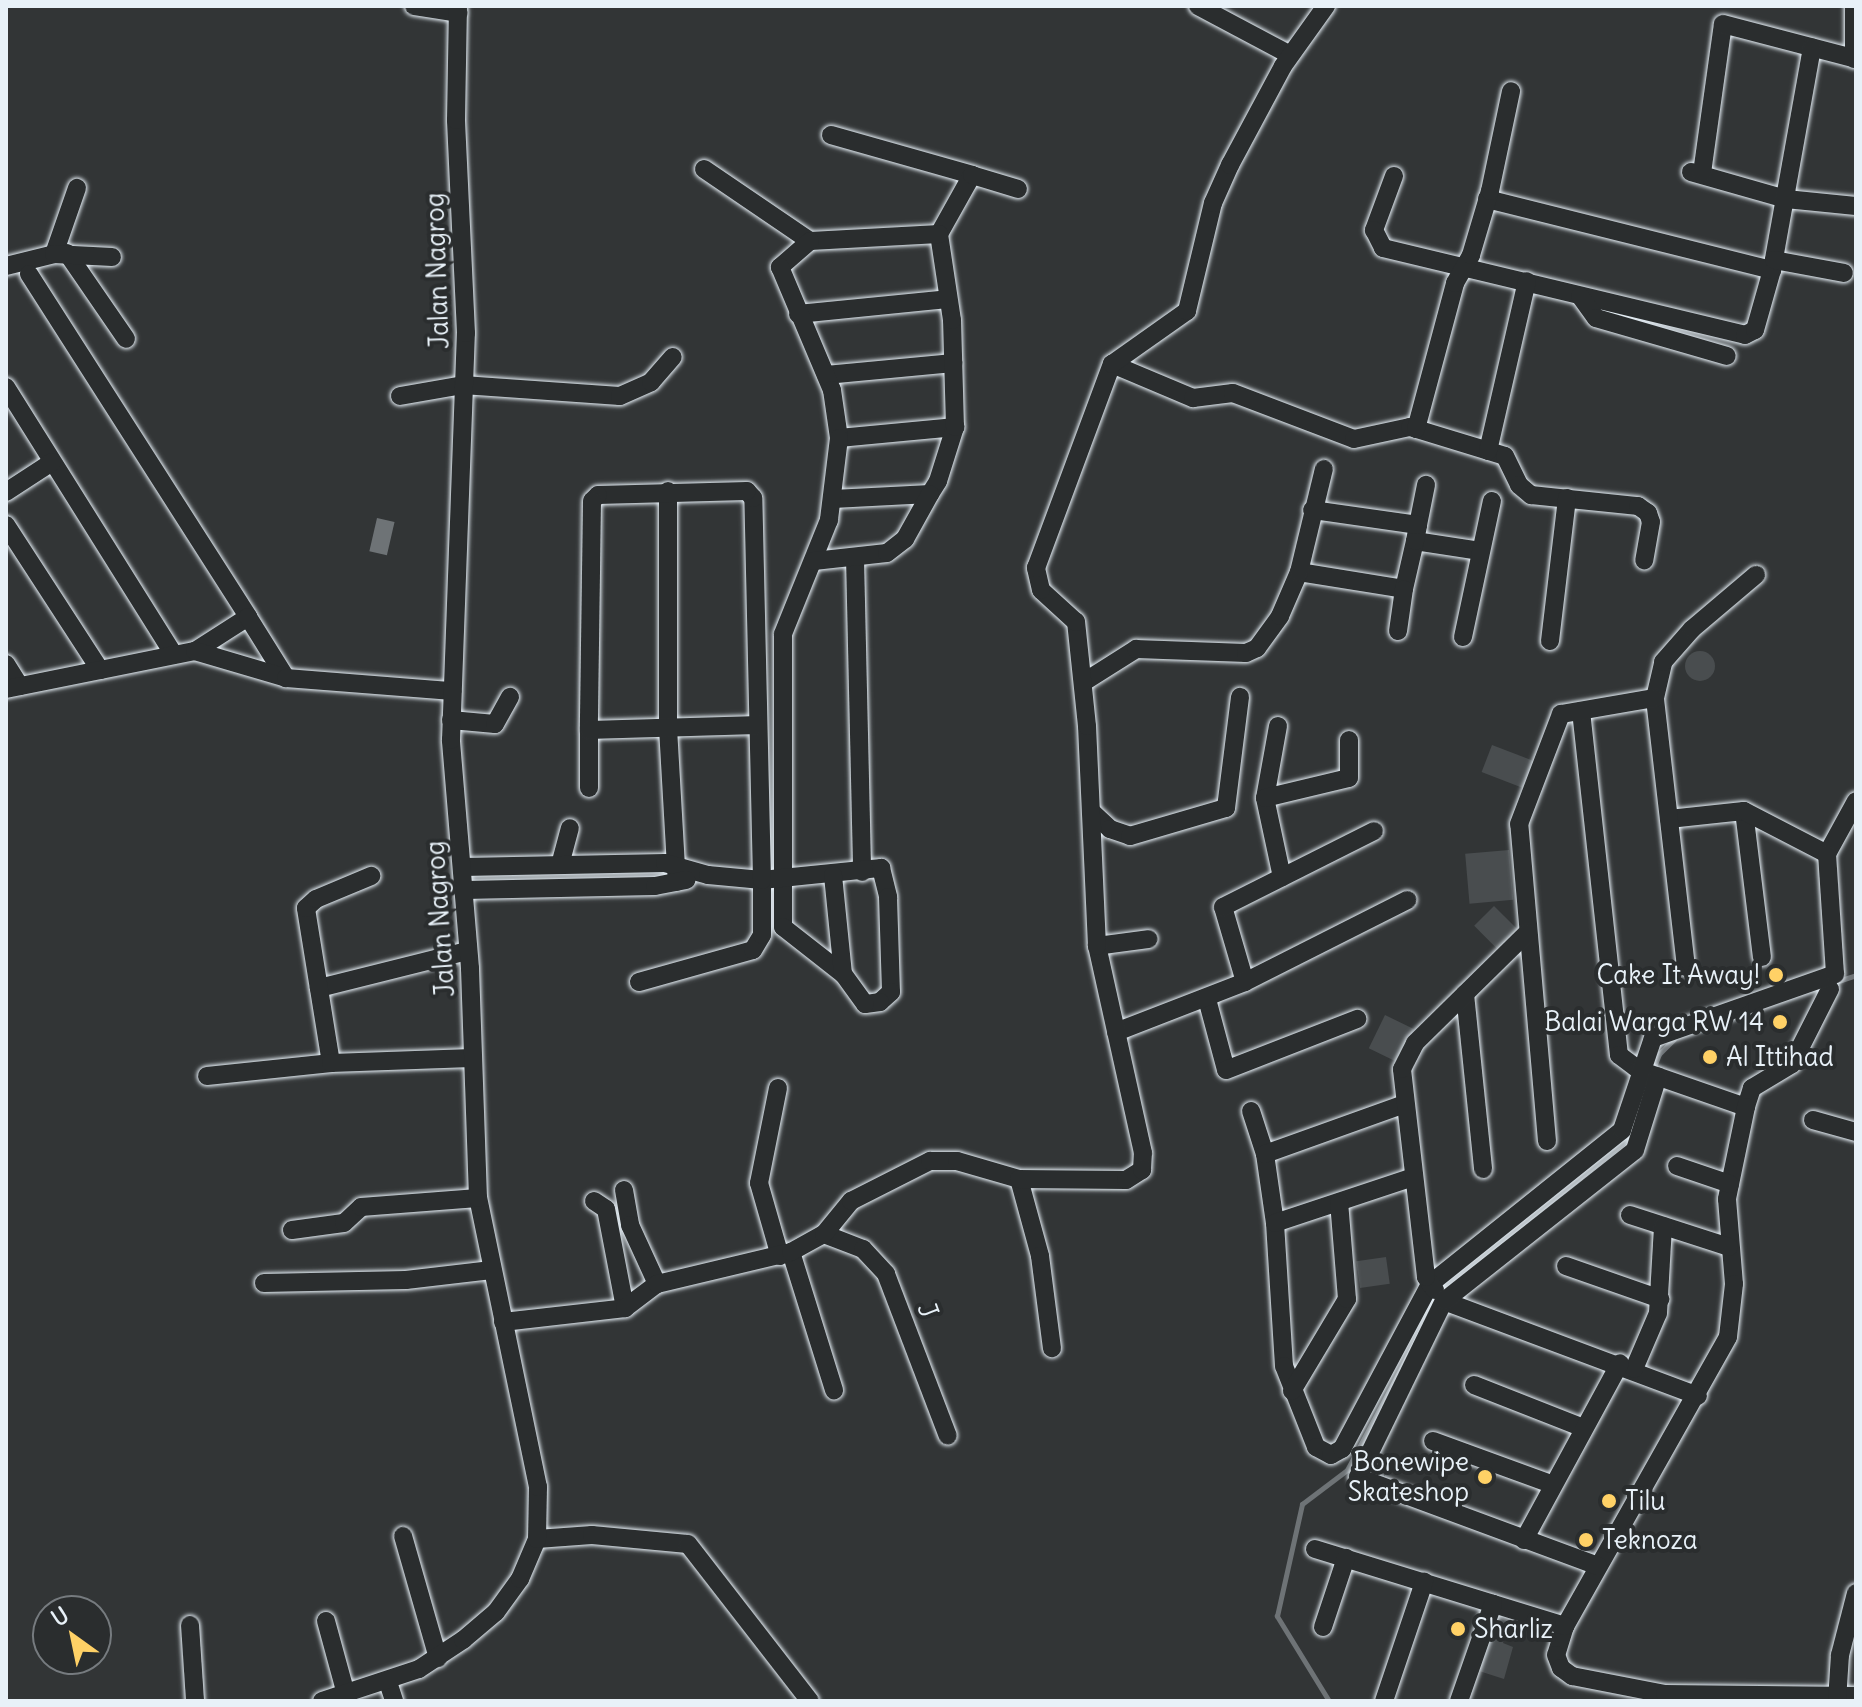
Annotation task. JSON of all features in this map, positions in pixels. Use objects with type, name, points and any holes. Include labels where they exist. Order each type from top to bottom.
[{"type":"street","points":[[414,6],[458,9]]},
{"type":"street","points":[[1198,6],[1290,55]]},
{"type":"street","points":[[503,1322],[625,1308],[657,1284],[786,1254],[824,1234],[843,1207],[910,1167],[957,1161],[1019,1179],[1126,1180],[1142,1170],[1143,1153],[1097,946],[1084,682],[1075,618],[1041,590],[1035,576],[1112,364],[1187,311],[1213,203],[1290,55],[1326,6]]},
{"type":"street","points":[[1854,6],[1855,59],[1723,24],[1696,172],[1786,199],[1856,206]]},
{"type":"street","name":"Jalan Nagrog","points":[[322,1701],[388,1682],[438,1658],[496,1612],[525,1570],[537,1539],[538,1487],[478,1198],[465,890],[451,720],[463,385],[458,9]]},
{"type":"street","points":[[1394,176],[1374,230],[1378,243],[1745,335],[1755,330],[1773,265],[1812,48]]},
{"type":"street","points":[[1416,429],[1455,283],[1465,267],[1487,199],[1511,91]]},
{"type":"street","points":[[831,135],[1018,189]]},
{"type":"street","points":[[704,169],[810,241],[939,234]]},
{"type":"street","points":[[814,561],[880,555],[900,545],[930,494],[955,427],[953,363],[939,234],[972,175]]},
{"type":"street","points":[[61,254],[77,188]]},
{"type":"street","points":[[1487,199],[1773,265],[1844,273]]},
{"type":"street","points":[[463,867],[560,865],[762,880],[783,878],[833,876],[881,868],[885,876],[891,992],[880,1002],[865,1004],[843,974],[783,927],[783,878],[783,634],[814,561],[833,499],[839,438],[826,375],[780,267],[810,241]]},
{"type":"street","points":[[61,254],[126,339]]},
{"type":"street","points":[[6,266],[61,254],[112,257]]},
{"type":"street","points":[[29,274],[286,678]]},
{"type":"street","points":[[1488,451],[1527,281]]},
{"type":"street","points":[[1580,296],[1596,318],[1727,356]]},
{"type":"street","points":[[798,314],[947,299]]},
{"type":"street","points":[[400,396],[463,385],[620,396],[651,382],[673,357]]},
{"type":"street","points":[[826,375],[953,363]]},
{"type":"street","points":[[1112,364],[1193,398],[1233,393],[1354,439],[1397,428],[1416,429],[1508,457],[1519,485],[1531,495],[1638,506],[1648,513],[1651,522],[1644,560]]},
{"type":"street","points":[[6,387],[174,655]]},
{"type":"street","points":[[839,438],[955,427]]},
{"type":"street","points":[[6,492],[52,462]]},
{"type":"street","points":[[1084,682],[1136,649],[1253,651],[1280,616],[1299,572],[1324,469]]},
{"type":"street","points":[[1398,631],[1426,485]]},
{"type":"street","points":[[668,491],[668,728],[676,874]]},
{"type":"street","points":[[589,788],[592,501],[603,493],[747,491],[753,498],[762,880],[759,946],[639,982]]},
{"type":"street","points":[[833,499],[930,494]]},
{"type":"street","points":[[1550,641],[1567,498]]},
{"type":"street","points":[[1463,637],[1492,501]]},
{"type":"street","points":[[1312,510],[1417,533],[1480,551]]},
{"type":"street","points":[[6,525],[100,670]]},
{"type":"street","points":[[855,558],[862,872]]},
{"type":"street","points":[[1299,572],[1404,589]]},
{"type":"street","points":[[1686,967],[1655,698],[1663,662],[1692,629],[1756,575]]},
{"type":"street","points":[[6,664],[13,687],[195,651],[248,617]]},
{"type":"street","points":[[195,651],[286,678],[452,691]]},
{"type":"street","points":[[451,720],[495,724],[510,697]]},
{"type":"street","points":[[1092,812],[1110,829],[1130,836],[1226,808],[1240,697]]},
{"type":"street","points":[[1547,1141],[1519,824],[1561,714],[1655,698]]},
{"type":"street","points":[[1581,711],[1621,1059],[1639,1070],[1746,1107]]},
{"type":"street","points":[[589,730],[758,725]]},
{"type":"street","points":[[1278,726],[1265,798],[1282,877]]},
{"type":"street","points":[[1265,798],[1349,778],[1349,740]]},
{"type":"street","points":[[1856,801],[1827,854],[1832,982],[1792,1064],[1752,1088],[1746,1107],[1730,1184],[1729,1247],[1734,1296],[1728,1337],[1698,1396],[1565,1626],[1556,1655],[1566,1673],[1663,1698],[1844,1697],[1840,1655],[1856,1593]]},
{"type":"street","points":[[1669,819],[1744,811],[1827,854]]},
{"type":"street","points":[[1744,811],[1762,957]]},
{"type":"street","points":[[560,865],[570,828]]},
{"type":"street","points":[[1245,982],[1223,907],[1374,831]]},
{"type":"street","points":[[465,890],[676,874]]},
{"type":"street","points":[[331,1063],[306,908],[316,899],[371,876]]},
{"type":"street","points":[[833,876],[843,974]]},
{"type":"street","points":[[1116,1032],[1188,1000],[1207,999],[1245,982],[1407,900]]},
{"type":"street","points":[[1527,933],[1415,1043],[1402,1069],[1413,1177],[1430,1284],[1444,1301],[1627,1366],[1698,1396]]},
{"type":"street","points":[[1097,946],[1149,939]]},
{"type":"street","points":[[319,988],[467,951]]},
{"type":"street","points":[[1251,1111],[1265,1154],[1275,1223],[1281,1347],[1292,1391],[1316,1447],[1325,1455],[1342,1449],[1430,1284],[1622,1130],[1647,1046],[1658,1034],[1832,982]]},
{"type":"street","points":[[1465,994],[1483,1169]]},
{"type":"street","points":[[1207,999],[1226,1070],[1357,1019]]},
{"type":"street","points":[[207,1076],[331,1063],[472,1058]]},
{"type":"street","points":[[1598,1566],[1360,1480],[1444,1301],[1635,1150],[1658,1076]]},
{"type":"street","points":[[778,1088],[759,1183],[834,1390]]},
{"type":"street","points":[[1265,1154],[1405,1104]]},
{"type":"street","points":[[1813,1120],[1856,1132]]},
{"type":"street","points":[[1677,1166],[1730,1184]]},
{"type":"street","points":[[1275,1223],[1413,1177]]},
{"type":"street","points":[[1019,1179],[1040,1256],[1052,1348]]},
{"type":"street","points":[[624,1190],[630,1225],[657,1284]]},
{"type":"street","points":[[292,1230],[343,1223],[361,1207],[478,1198]]},
{"type":"street","points":[[594,1201],[606,1209],[625,1308]]},
{"type":"street","points":[[1292,1391],[1347,1299],[1339,1202]]},
{"type":"street","points":[[1630,1215],[1729,1247]]},
{"type":"street","points":[[1524,1540],[1551,1484],[1584,1428],[1627,1366],[1651,1338],[1660,1299],[1657,1255],[1663,1226]]},
{"type":"street","name":"J","points":[[824,1234],[863,1249],[886,1274],[948,1436]]},
{"type":"street","points":[[1566,1266],[1660,1299]]},
{"type":"street","points":[[264,1283],[406,1280],[491,1270]]},
{"type":"street","points":[[1474,1385],[1584,1428]]},
{"type":"street","points":[[1433,1441],[1551,1484]]},
{"type":"street","points":[[537,1539],[592,1535],[688,1544],[810,1701]]},
{"type":"street","points":[[403,1536],[438,1658]]},
{"type":"street","points":[[1315,1549],[1565,1626]]},
{"type":"street","points":[[1323,1627],[1346,1558]]},
{"type":"street","points":[[1384,1701],[1424,1582]]},
{"type":"street","points":[[1459,1701],[1493,1604]]},
{"type":"street","points":[[326,1621],[346,1694]]},
{"type":"street","points":[[190,1625],[195,1701]]},
{"type":"street","points":[[388,1682],[394,1701]]},
{"type":"shaded area","points":[[377,518],[395,522],[387,555],[369,551]]},
{"type":"shaded area","points":[[1700,651],[1706,652],[1714,660],[1714,672],[1706,680],[1700,681],[1694,680],[1686,672],[1685,666],[1686,660],[1694,652]]},
{"type":"shaded area","points":[[1492,745],[1534,761],[1524,788],[1482,772]]},
{"type":"shaded area","points":[[1509,850],[1513,900],[1470,904],[1465,854]]},
{"type":"shaded area","points":[[1494,906],[1517,929],[1498,949],[1474,926]]},
{"type":"shaded area","points":[[1385,1015],[1414,1029],[1398,1062],[1369,1048]]},
{"type":"shaded area","points":[[1386,1257],[1390,1284],[1360,1288],[1356,1261]]},
{"type":"shaded area","points":[[1495,1616],[1510,1621],[1503,1643],[1513,1647],[1504,1679],[1479,1671]]},
{"type":"waterway","points":[[1838,981],[1856,975]]},
{"type":"waterway","points":[[1653,1069],[1659,1054],[1674,1039]]},
{"type":"waterway","points":[[1329,1701],[1277,1616],[1302,1504],[1347,1470],[1445,1286],[1631,1136]]},
{"type":"place","name":"Cake It Away!","points":[[1776,975]]},
{"type":"place","name":"Balai Warga RW 14","points":[[1780,1022]]},
{"type":"place","name":"Al Ittihad","points":[[1710,1057]]},
{"type":"place","name":"Bonewipe Skateshop","points":[[1485,1477]]},
{"type":"place","name":"Tilu","points":[[1609,1501]]},
{"type":"place","name":"Teknoza","points":[[1586,1540]]},
{"type":"place","name":"Sharliz","points":[[1458,1629]]}]
